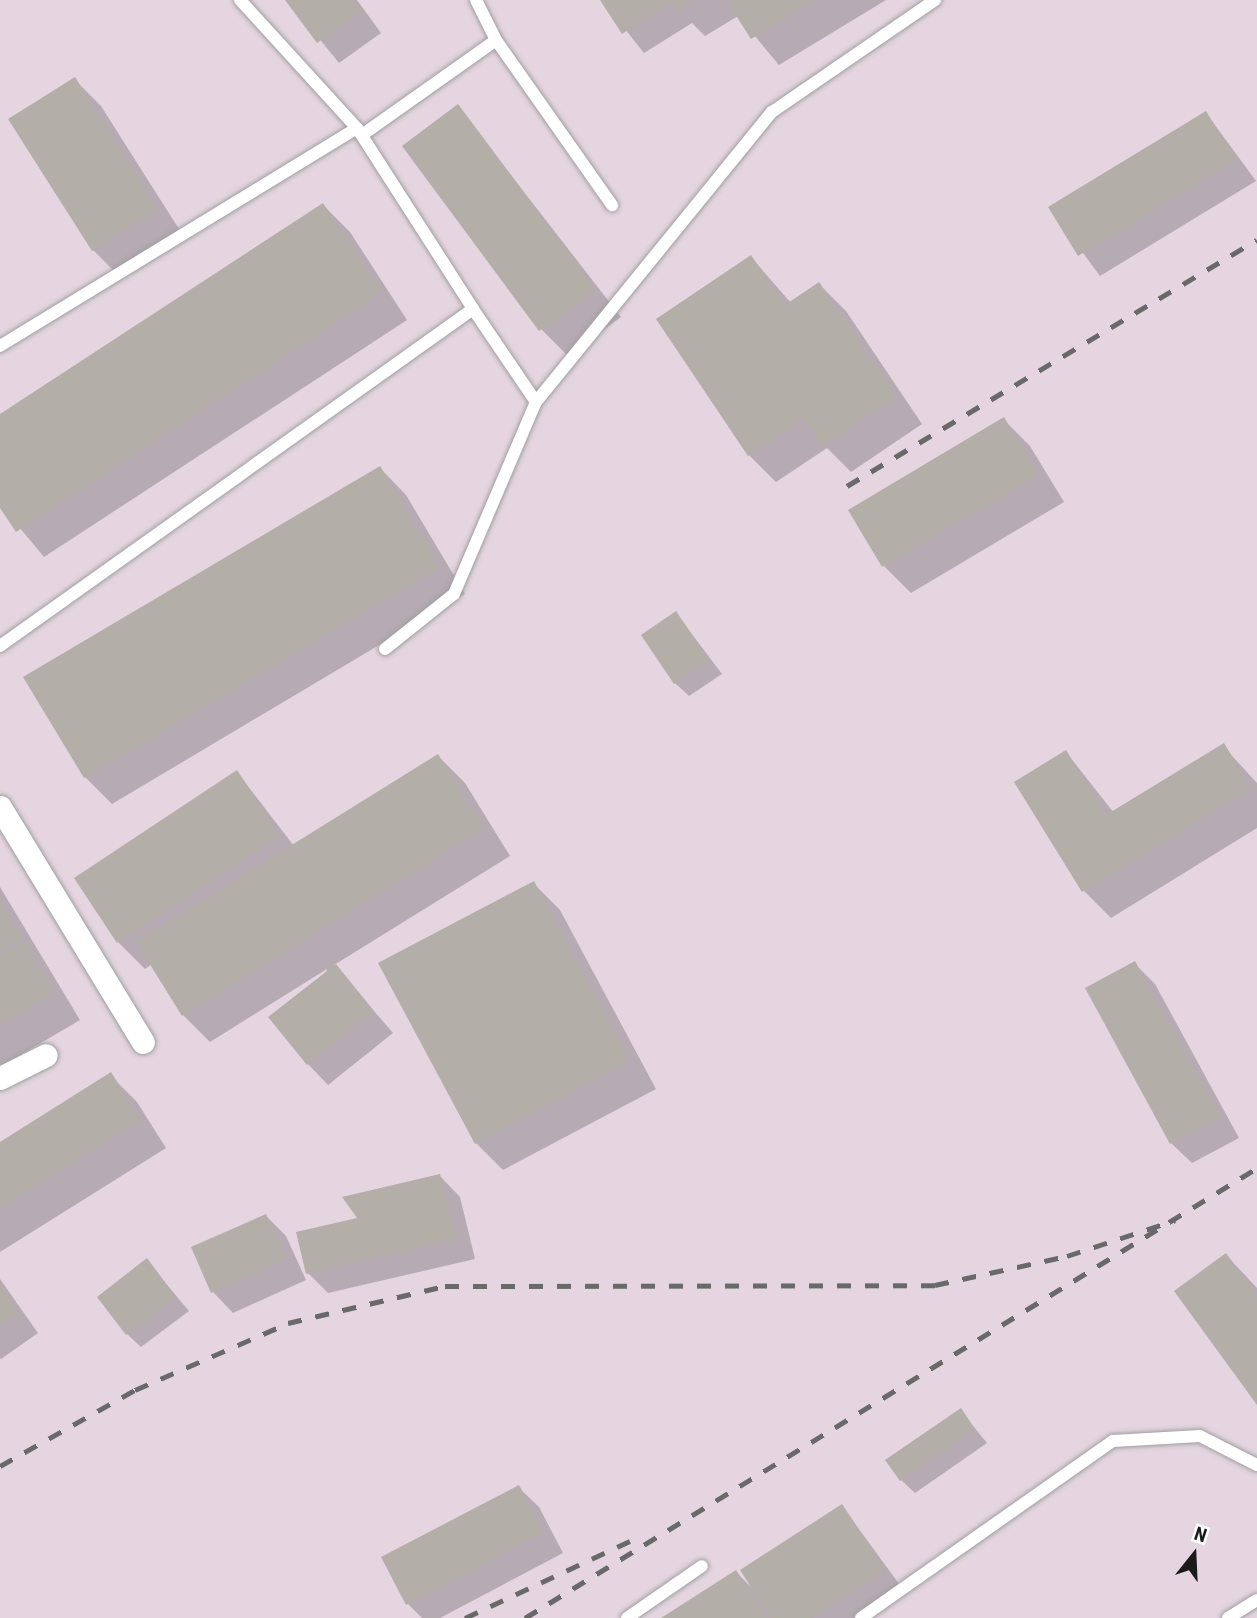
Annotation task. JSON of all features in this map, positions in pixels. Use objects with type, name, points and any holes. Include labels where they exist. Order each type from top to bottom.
[{"type":"street","points":[[0,807],[143,1042]]},
{"type":"street","points":[[0,1079],[46,1055]]},
{"type":"lane","points":[[240,0],[360,131],[472,309],[536,402]]},
{"type":"lane","points":[[476,0],[496,40],[612,205]]},
{"type":"lane","points":[[385,649],[454,594],[536,402],[772,111],[935,0]]},
{"type":"lane","points":[[1,343],[360,131],[496,40]]},
{"type":"lane","points":[[0,646],[472,309]]},
{"type":"lane","points":[[861,1618],[1113,1441],[1200,1436],[1257,1465]]},
{"type":"lane","points":[[627,1618],[702,1566]]},
{"type":"lane","points":[[1228,1618],[1257,1600]]},
{"type":"shaded area","points":[[0,0],[1257,0],[1257,1618],[0,1618]]},
{"type":"building","points":[[285,0],[353,0],[362,11],[317,43]]},
{"type":"building","points":[[600,0],[693,0],[677,10],[672,2],[622,34]]},
{"type":"building","points":[[726,0],[815,0],[751,39]]},
{"type":"building","points":[[75,77],[158,209],[92,251],[8,119]]},
{"type":"building","points":[[458,104],[596,289],[539,331],[402,146]]},
{"type":"building","points":[[1206,111],[1236,160],[1078,256],[1048,207]]},
{"type":"building","points":[[323,203],[382,292],[16,532],[0,508],[0,414]]},
{"type":"building","points":[[751,255],[785,305],[819,282],[897,396],[822,446],[804,418],[748,456],[656,319]]},
{"type":"building","points":[[1004,417],[1038,475],[882,567],[848,510]]},
{"type":"building","points":[[380,466],[440,567],[84,778],[23,677]]},
{"type":"building","points":[[676,611],[709,660],[674,684],[641,635]]},
{"type":"building","points":[[1224,743],[1251,788],[1082,892],[1014,782],[1066,750],[1106,815]]},
{"type":"building","points":[[438,754],[484,828],[182,1016],[136,942]]},
{"type":"building","points":[[237,770],[280,836],[117,943],[74,878]]},
{"type":"building","points":[[534,881],[630,1061],[475,1144],[378,963]]},
{"type":"building","points":[[0,902],[23,939],[0,953]]},
{"type":"building","points":[[24,941],[54,993],[0,1025],[0,955]]},
{"type":"building","points":[[1135,961],[1220,1117],[1170,1144],[1085,988]]},
{"type":"building","points":[[336,964],[374,1011],[307,1065],[268,1017]]},
{"type":"building","points":[[111,1072],[141,1120],[0,1208],[0,1142]]},
{"type":"building","points":[[440,1174],[456,1239],[306,1274],[296,1232],[357,1218],[342,1197]]},
{"type":"building","points":[[266,1214],[287,1259],[211,1293],[191,1247]]},
{"type":"building","points":[[1226,1253],[1257,1295],[1257,1405],[1174,1291]]},
{"type":"building","points":[[147,1258],[176,1297],[126,1335],[97,1297]]},
{"type":"building","points":[[0,1285],[19,1312],[0,1325]]},
{"type":"building","points":[[961,1408],[975,1429],[900,1481],[885,1460]]},
{"type":"building","points":[[519,1485],[544,1532],[406,1605],[381,1557]]},
{"type":"building","points":[[842,1504],[886,1570],[812,1618],[771,1618],[740,1570]]},
{"type":"building","points":[[736,1570],[767,1618],[661,1618]]},
{"type":"railway","points":[[847,486],[1257,240]]},
{"type":"railway","points":[[525,1618],[1257,1168]]},
{"type":"railway","points":[[0,1466],[135,1390],[288,1323],[445,1286],[935,1285],[1067,1256],[1175,1220]]},
{"type":"railway","points":[[465,1618],[639,1537]]}]
